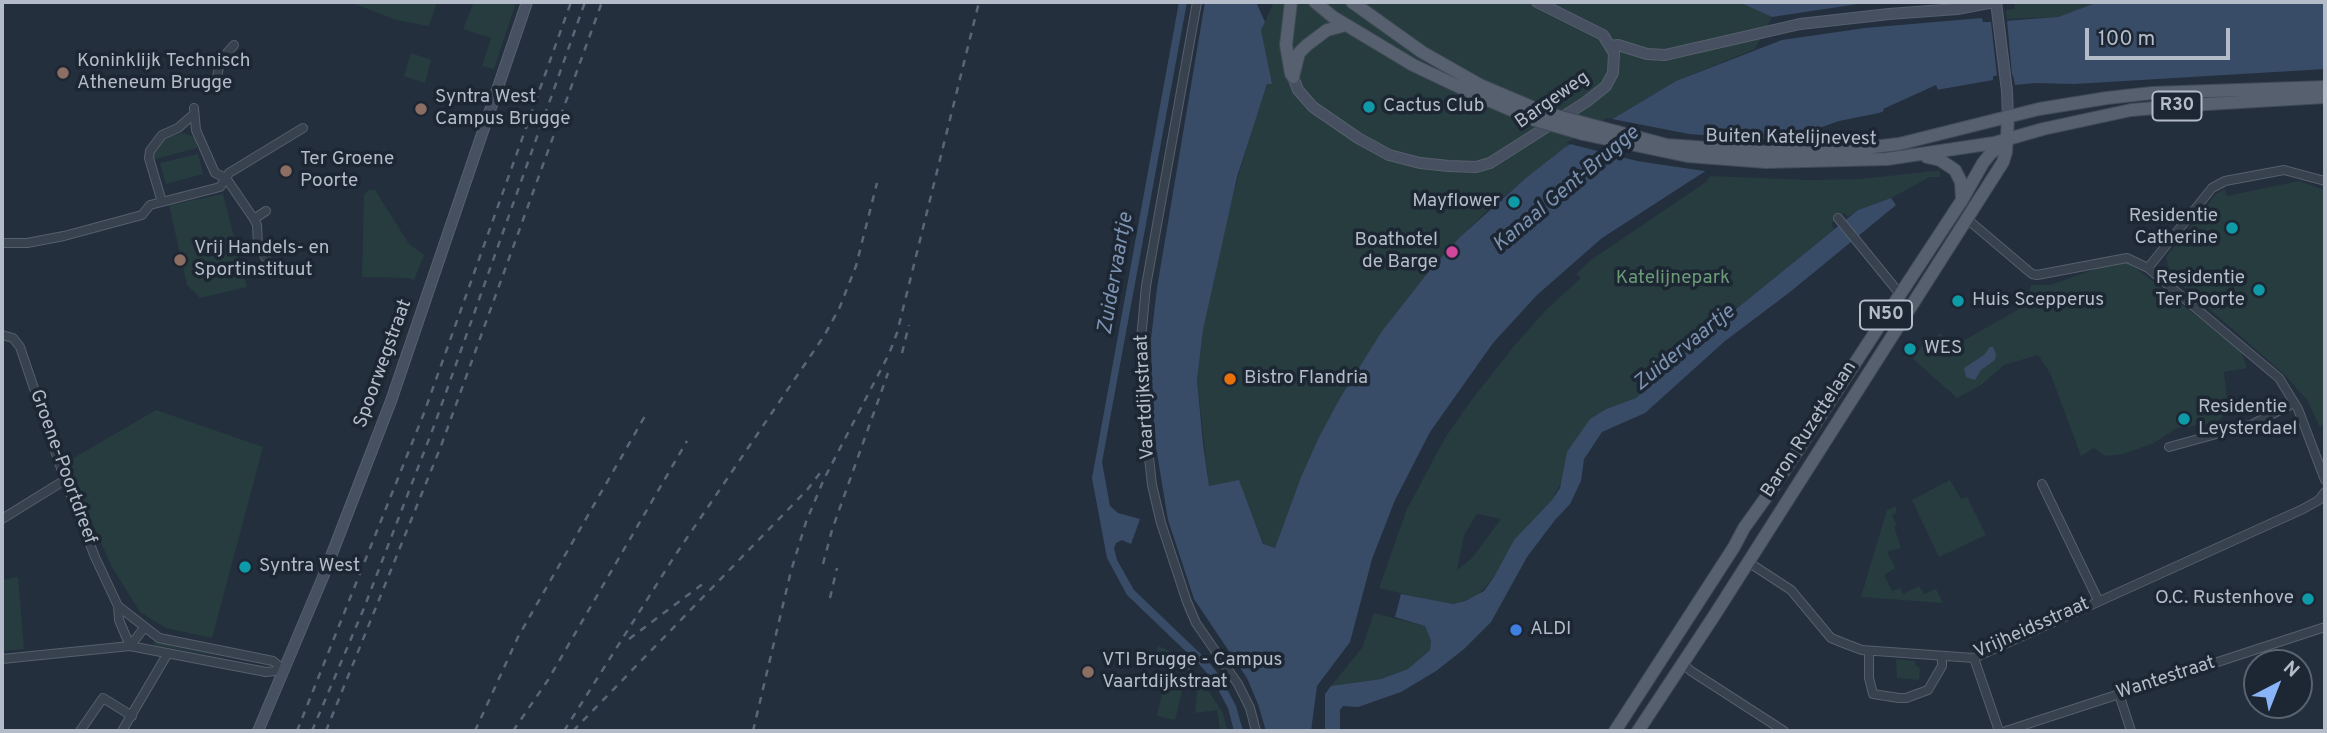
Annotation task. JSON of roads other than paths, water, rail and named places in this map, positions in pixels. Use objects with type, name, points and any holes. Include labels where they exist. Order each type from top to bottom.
[{"type":"main road","points":[[1291,2],[1286,45],[1289,72],[1293,78]]},
{"type":"main road","name":"Buiten Katelijnevest","points":[[1315,2],[1346,25],[1413,65],[1474,94],[1540,117],[1667,145],[1766,157],[1887,159],[2007,140]]},
{"type":"main road","name":"Buiten Katelijnevest","points":[[1352,2],[1367,8],[1422,52],[1540,117]]},
{"type":"main road","points":[[1293,78],[1299,53],[1327,30],[1346,25]]},
{"type":"main road","name":"R30","points":[[2008,118],[2039,109],[2152,93],[2325,88]]},
{"type":"main road","name":"R30","points":[[2007,140],[2043,129],[2131,110],[2325,97]]},
{"type":"main road","name":"Buiten Katelijnevest","points":[[1766,157],[1899,144],[2008,118]]},
{"type":"main road","name":"Baron Ruzettelaan","points":[[1638,731],[2003,162],[2008,118]]},
{"type":"main road","name":"Baron Ruzettelaan","points":[[1615,731],[1734,547],[1751,532],[1768,506],[1777,482],[1962,200],[1983,163],[2007,140]]},
{"type":"main road","name":"R30","points":[[1919,155],[1940,160],[1952,167],[1962,182],[1962,200]]},
{"type":"main road","points":[[1727,559],[1736,555],[1748,562]]},
{"type":"main road","points":[[1674,641],[1675,651],[1683,661]]},
{"type":"street","name":"Spoorwegstraat","points":[[258,731],[391,401],[527,2]]},
{"type":"street","name":"Vaartdijkstraat","points":[[1197,2],[1146,286],[1141,339],[1143,402],[1152,485],[1160,523],[1186,602],[1196,623],[1238,684],[1250,708],[1256,731]]},
{"type":"street","points":[[1536,2],[1603,34],[1611,46],[1634,48],[1657,55],[1800,24],[1957,9],[1991,2]]},
{"type":"street","name":"Baron Ruzettelaan","points":[[1991,2],[1998,21],[2008,118]]},
{"type":"street","points":[[212,87],[217,78],[220,61],[234,45]]},
{"type":"street","name":"Bargeweg","points":[[1293,78],[1298,90],[1312,107],[1381,151],[1420,163],[1476,167],[1499,158],[1528,141],[1606,86],[1614,68],[1611,46]]},
{"type":"street","points":[[162,202],[149,158],[150,151],[162,135],[178,128],[194,111],[196,130],[215,173],[226,178],[254,219],[258,244],[274,272]]},
{"type":"street","points":[[2,243],[27,243],[64,236],[142,215],[150,205],[220,187],[229,173],[303,128]]},
{"type":"street","points":[[2148,268],[2212,188],[2225,181],[2284,170],[2325,181]]},
{"type":"street","points":[[254,219],[266,211]]},
{"type":"street","points":[[1838,218],[1900,294]]},
{"type":"street","points":[[1967,219],[2028,272],[2038,275],[2127,258],[2148,268],[2279,378],[2294,402],[2325,480]]},
{"type":"street","name":"Groene-Poortdreef","points":[[2,335],[13,338],[20,347],[65,480],[95,557],[118,606],[119,620],[130,646]]},
{"type":"street","points":[[2169,447],[2253,424],[2294,402]]},
{"type":"street","points":[[2,519],[65,480]]},
{"type":"street","points":[[2042,484],[2098,600]]},
{"type":"street","name":"Vrijheidsstraat","points":[[1748,562],[1791,590],[1831,638],[1869,651],[1974,658],[2303,509],[2319,500],[2325,492]]},
{"type":"street","name":"Groene-Poortdreef","points":[[118,606],[159,638],[273,661],[284,670]]},
{"type":"street","name":"Wantestraat","points":[[2006,731],[2325,627]]},
{"type":"street","points":[[130,646],[144,628]]},
{"type":"street","points":[[2,659],[130,646],[266,672],[284,670]]},
{"type":"street","points":[[1869,651],[1869,678],[1873,694],[1899,698],[1928,690],[1942,666],[1942,656]]},
{"type":"street","points":[[122,731],[168,653]]},
{"type":"street","points":[[230,665],[232,653]]},
{"type":"street","points":[[1974,658],[1999,731]]},
{"type":"street","points":[[1683,661],[1691,671],[1784,731]]},
{"type":"street","points":[[2119,695],[2131,731]]},
{"type":"street","points":[[80,731],[103,698],[132,716]]},
{"type":"water","points":[[1179,2],[1187,2],[1102,462],[1110,506],[1118,513],[1140,519],[1131,544],[1122,540],[1116,543],[1114,548],[1117,560],[1134,590],[1207,660],[1220,676],[1236,706],[1243,731],[1234,731],[1228,708],[1213,680],[1127,595],[1107,558],[1092,478]]},
{"type":"water","name":"Kanaal Gent-Brugge","points":[[1205,2],[1256,2],[1265,22],[1261,30],[1272,84],[1267,84],[1237,177],[1203,330],[1197,380],[1203,444],[1209,486],[1239,480],[1263,544],[1275,548],[1301,477],[1340,398],[1382,331],[1430,270],[1460,237],[1564,148],[1676,81],[1782,40],[1865,28],[1982,18],[1983,22],[1991,22],[2058,17],[2098,2],[2325,4],[2325,69],[2074,84],[2015,85],[2013,75],[1993,76],[1993,80],[1936,90],[1879,113],[1839,121],[1788,139],[1755,139],[1602,238],[1537,295],[1493,343],[1430,432],[1395,500],[1372,559],[1350,642],[1317,686],[1311,731],[1266,731],[1247,678],[1194,599],[1168,520],[1156,447],[1152,401],[1151,339],[1157,288]]},
{"type":"water","points":[[1739,2],[1871,2],[1772,17]]},
{"type":"water","points":[[1891,198],[1896,205],[1790,292],[1725,341],[1645,413],[1602,432],[1584,459],[1581,481],[1570,504],[1527,557],[1491,622],[1464,649],[1436,671],[1401,692],[1358,707],[1343,706],[1340,710],[1340,731],[1325,731],[1325,694],[1331,686],[1381,679],[1408,669],[1430,650],[1431,641],[1425,626],[1395,617],[1401,594],[1453,604],[1484,591],[1514,540],[1560,488],[1567,452],[1590,419],[1606,409],[1636,398],[1714,327],[1858,210]]},
{"type":"water","points":[[1993,347],[1996,354],[1995,360],[1981,370],[1975,380],[1966,377],[1964,368],[1984,355]]},
{"type":"railway","points":[[297,731],[424,413],[571,2]]},
{"type":"railway","points":[[312,731],[364,608],[434,426],[585,2]]},
{"type":"railway","points":[[326,731],[441,446],[602,2]]},
{"type":"railway","points":[[753,731],[791,571],[806,522],[824,479],[889,354],[897,333],[979,2]]},
{"type":"railway","points":[[564,731],[674,557],[824,336],[839,309],[856,266],[877,183]]},
{"type":"railway","points":[[902,353],[909,325]]},
{"type":"railway","points":[[823,564],[832,530],[888,373]]},
{"type":"railway","points":[[475,731],[518,637],[645,416]]},
{"type":"railway","points":[[513,731],[548,680],[687,441]]},
{"type":"railway","points":[[573,731],[807,490],[820,473]]},
{"type":"railway","points":[[830,598],[837,568]]},
{"type":"railway","points":[[629,639],[704,583]]},
{"type":"place","name":"Koninklijk Technisch Atheneum Brugge","points":[[63,73]]},
{"type":"place","name":"Cactus Club","points":[[1369,107]]},
{"type":"place","name":"Syntra West Campus Brugge","points":[[421,109]]},
{"type":"place","name":"Ter Groene Poorte","points":[[286,171]]},
{"type":"place","name":"Mayflower","points":[[1514,202]]},
{"type":"place","name":"Residentie Catherine","points":[[2232,228]]},
{"type":"place","name":"Boathotel de Barge","points":[[1452,252]]},
{"type":"place","name":"Vrij Handels- en Sportinstituut","points":[[180,260]]},
{"type":"place","name":"Residentie Ter Poorte","points":[[2259,290]]},
{"type":"place","name":"Huis Scepperus","points":[[1958,301]]},
{"type":"place","name":"WES","points":[[1910,349]]},
{"type":"place","name":"Bistro Flandria","points":[[1230,379]]},
{"type":"place","name":"Residentie Leysterdael","points":[[2184,419]]},
{"type":"place","name":"Syntra West","points":[[245,567]]},
{"type":"place","name":"O.C. Rustenhove","points":[[2308,599]]},
{"type":"place","name":"ALDI","points":[[1516,630]]},
{"type":"place","name":"VTI Brugge - Campus Vaartdijkstraat","points":[[1088,672]]},
{"type":"water label","name":"Zuidervaartje","points":[[1117,274]]},
{"type":"water label","name":"Zuidervaartje","points":[[1685,349]]},
{"type":"park label","name":"Katelijnepark","points":[[1673,279]]}]
